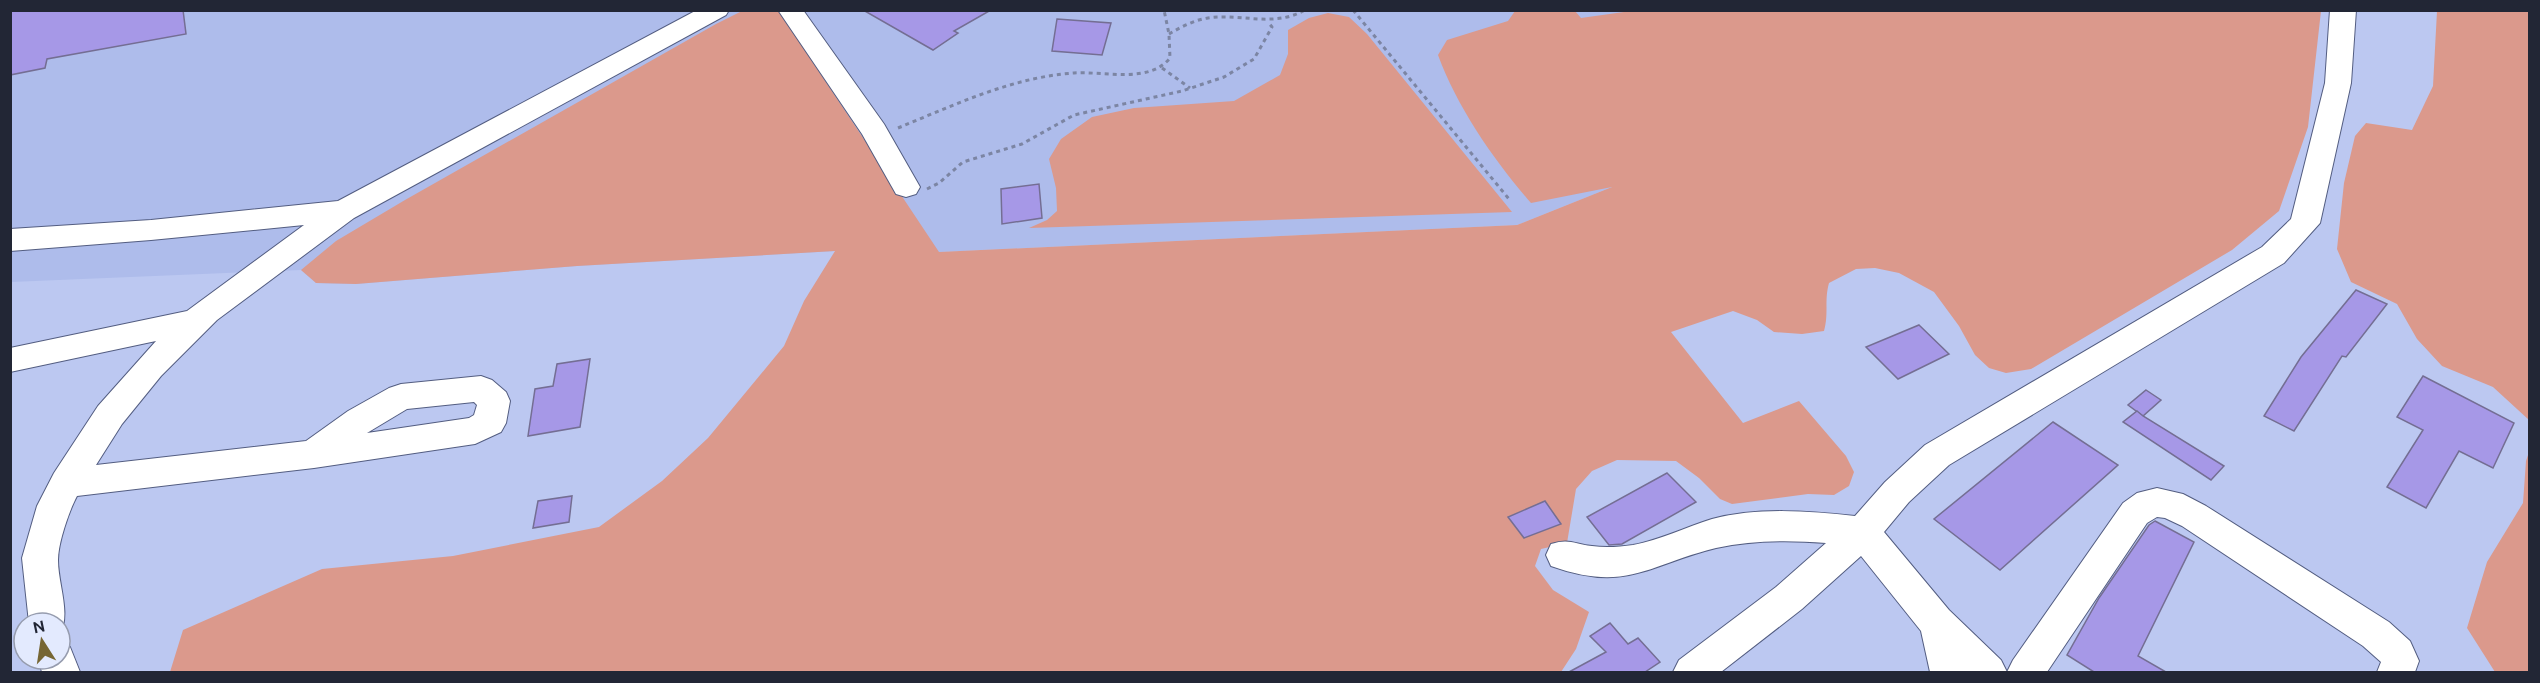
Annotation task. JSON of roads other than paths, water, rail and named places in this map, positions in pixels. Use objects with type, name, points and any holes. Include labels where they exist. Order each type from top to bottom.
[{"type":"lane","points":[[46,611],[39,558],[54,506],[66,483],[110,415],[150,367],[197,321],[264,267],[345,211],[717,10]]},
{"type":"lane","points":[[790,10],[874,131],[906,187]]},
{"type":"lane","points":[[1692,672],[1789,598],[1863,532],[1897,492],[1937,455],[2273,255],[2304,223],[2338,83],[2343,10]]},
{"type":"lane","points":[[10,240],[151,230],[345,211]]},
{"type":"lane","points":[[10,360],[197,321]]},
{"type":"lane","points":[[66,483],[314,453]]},
{"type":"lane","points":[[2026,672],[2134,513],[2145,504],[2162,502],[2194,516],[2376,634],[2397,653],[2400,661],[2396,672]]},
{"type":"lane","points":[[1564,555],[1606,564],[1635,562],[1707,535],[1739,529],[1823,527],[1863,532],[1936,622],[1988,672]]},
{"type":"lane","points":[[1936,622],[1946,653],[1949,672]]}]
